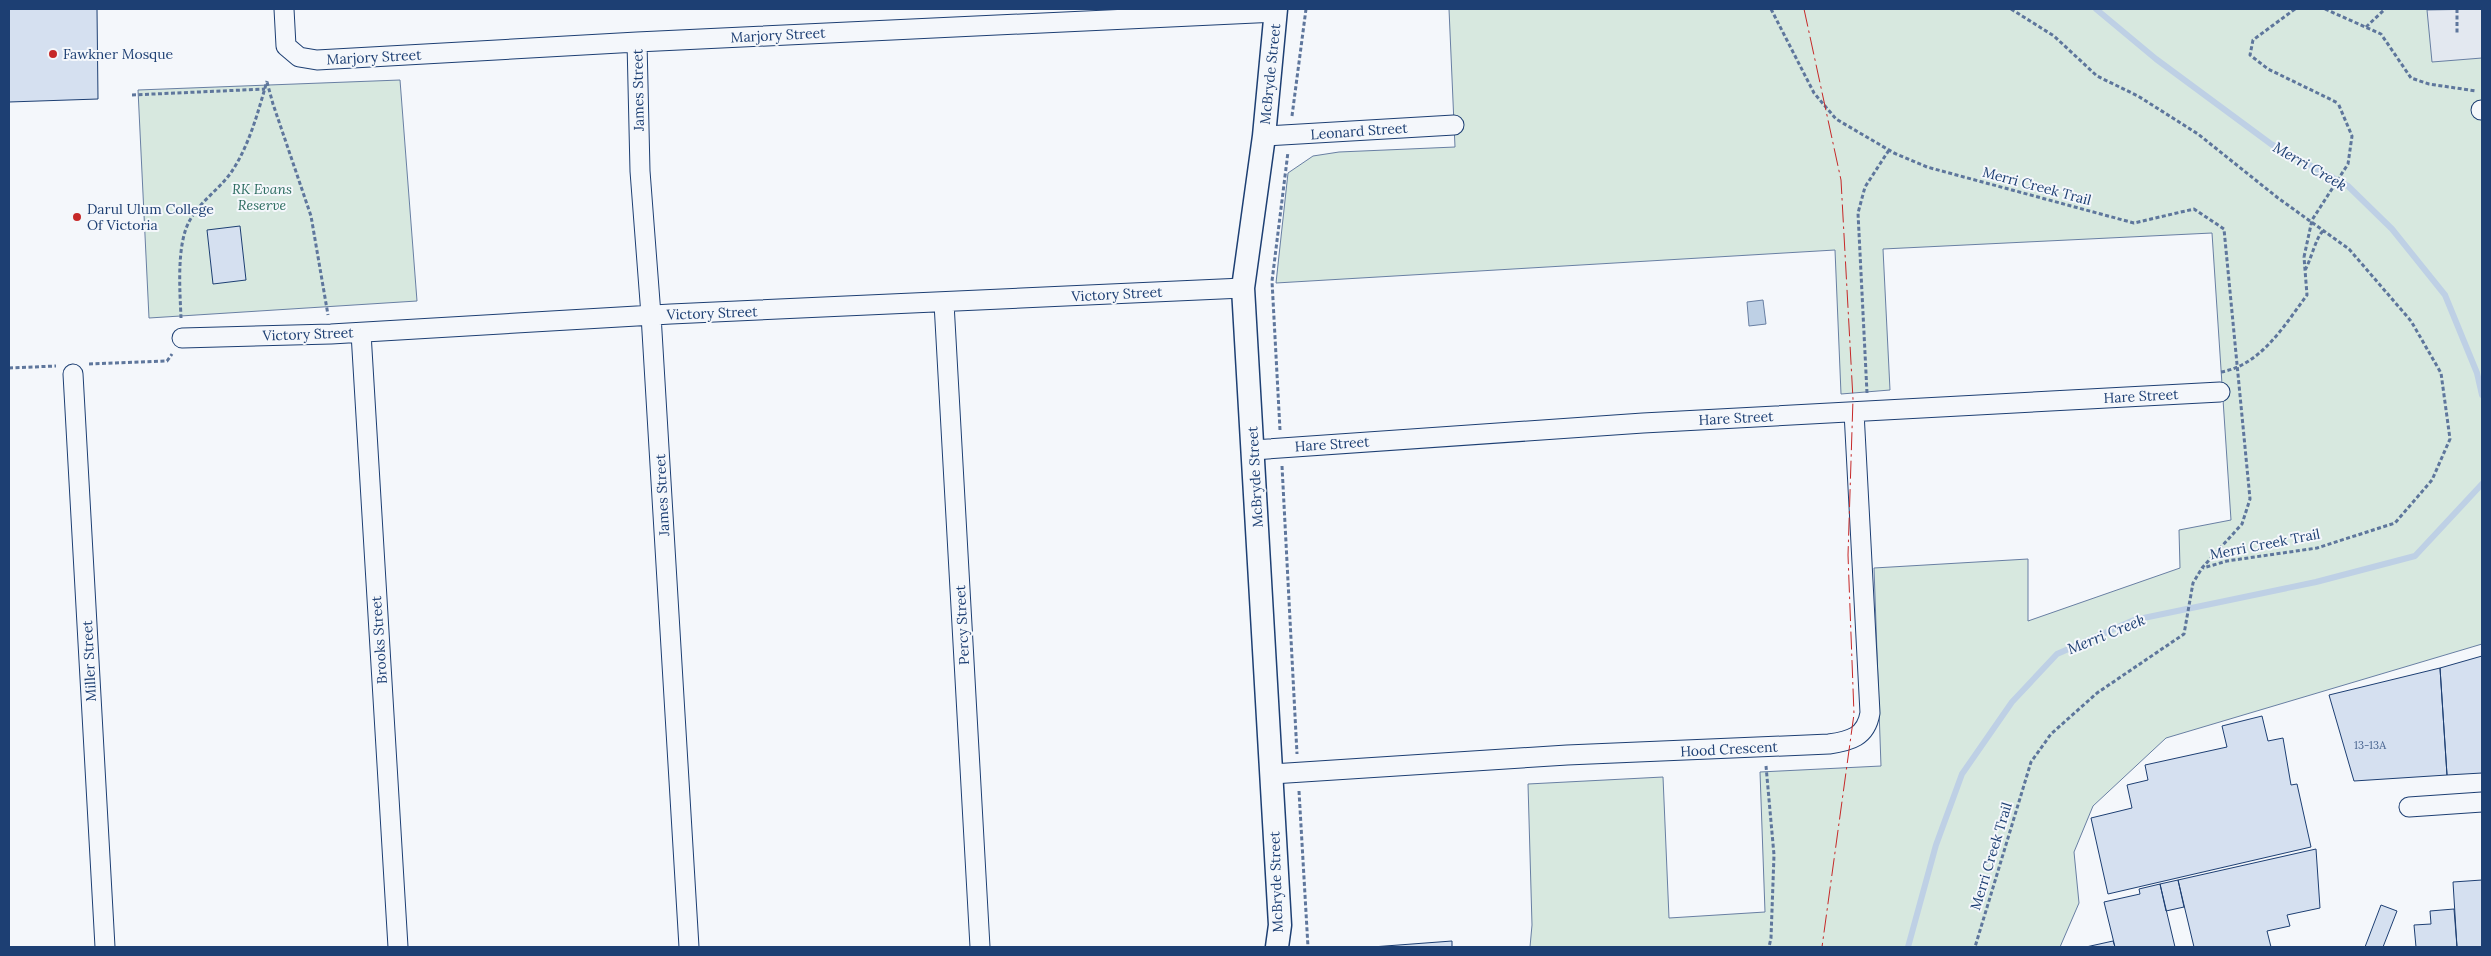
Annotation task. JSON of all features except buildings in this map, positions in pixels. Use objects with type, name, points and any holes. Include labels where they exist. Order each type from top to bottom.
[{"type":"street","name":"Marjory Street","points":[[284,9],[286,46],[299,57],[317,60],[1276,10]]},
{"type":"street","name":"McBryde Street","points":[[1276,10],[1264,136],[1243,288],[1280,925],[1277,947]]},
{"type":"street","name":"James Street","points":[[637,42],[640,171],[651,315],[689,947]]},
{"type":"street","name":"Leonard Street","points":[[1264,136],[1454,125]]},
{"type":"street","name":"Victory Street","points":[[182,338],[331,334],[651,315],[1243,288]]},
{"type":"street","name":"Percy Street","points":[[944,303],[980,947]]},
{"type":"street","name":"Brooks Street","points":[[361,332],[398,947]]},
{"type":"street","name":"Miller Street","points":[[73,368],[105,947]]},
{"type":"street","name":"Hare Street","points":[[1253,450],[1643,423],[2220,392]]},
{"type":"street","name":"Hood Crescent","points":[[1272,774],[1567,755],[1846,742],[1863,732],[1868,724],[1869,692],[1861,412]]},
{"type":"street","points":[[2409,807],[2482,802]]},
{"type":"path","points":[[1306,9],[1272,281],[1308,947]]},
{"type":"path","name":"Merri Creek Trail","points":[[1771,9],[1814,93],[1836,119],[1889,150],[1927,167],[2134,223],[2194,209],[2224,229],[2239,369],[2250,499],[2242,524],[2202,568],[2193,584],[2184,634],[2097,693],[2051,734],[2031,762],[1975,947]]},
{"type":"path","name":"Merri Creek Trail","points":[[2011,9],[2054,36],[2097,76],[2138,96],[2198,134],[2278,198],[2349,249],[2411,322],[2441,373],[2450,439],[2432,480],[2395,523],[2317,548],[2227,561],[2202,568]]},
{"type":"path","points":[[2218,372],[2239,369],[2268,346],[2307,295],[2304,257],[2312,220],[2348,164],[2352,136],[2338,103],[2268,69],[2250,55],[2253,40],[2295,9]]},
{"type":"path","points":[[2325,9],[2381,34],[2410,78],[2429,84],[2476,90],[2482,110]]},
{"type":"path","points":[[2366,26],[2385,9]]},
{"type":"path","points":[[2457,9],[2457,33]]},
{"type":"path","points":[[9,368],[73,368],[167,361],[182,338],[181,262],[184,236],[189,220],[231,173],[255,122],[267,81],[310,216],[331,334]]},
{"type":"path","points":[[132,95],[265,89]]},
{"type":"path","points":[[1861,412],[1858,213],[1864,187],[1889,150]]},
{"type":"path","points":[[2305,271],[2314,255],[2318,236],[2324,231]]},
{"type":"path","points":[[1764,747],[1774,855],[1771,938],[1769,947]]},
{"type":"green space","points":[[1449,9],[2482,9],[2482,644],[2166,738],[2093,806],[2074,852],[2079,903],[2060,947],[1530,947],[1532,925],[1528,784],[1663,777],[1669,918],[1765,912],[1760,772],[1881,766],[1874,568],[2028,559],[2028,621],[2180,568],[2179,530],[2231,520],[2212,233],[1883,249],[1890,390],[1841,394],[1835,250],[1276,283],[1288,173],[1313,156],[1339,152],[1455,147]]},
{"type":"green space","name":"RK Evans Reserve","points":[[400,80],[417,301],[149,318],[138,90]]},
{"type":"shaded area","points":[[2482,9],[2482,58],[2432,62],[2427,10]]},
{"type":"water","points":[[1763,300],[1766,324],[1749,326],[1747,302]]},
{"type":"waterway","name":"Merri Creek","points":[[2096,9],[2156,59],[2271,144],[2348,186],[2392,229],[2445,295],[2477,373],[2482,395]]},
{"type":"waterway","name":"Merri Creek","points":[[1908,947],[1936,845],[1962,774],[2012,702],[2057,654],[2134,620],[2316,582],[2415,556],[2482,484]]},
{"type":"power","points":[[1804,9],[1841,180],[1853,399],[1848,555],[1854,714],[1822,947]]},
{"type":"place","name":"Fawkner Mosque","points":[[53,54]]},
{"type":"place","name":"Darul Ulum College Of Victoria","points":[[77,217]]}]
